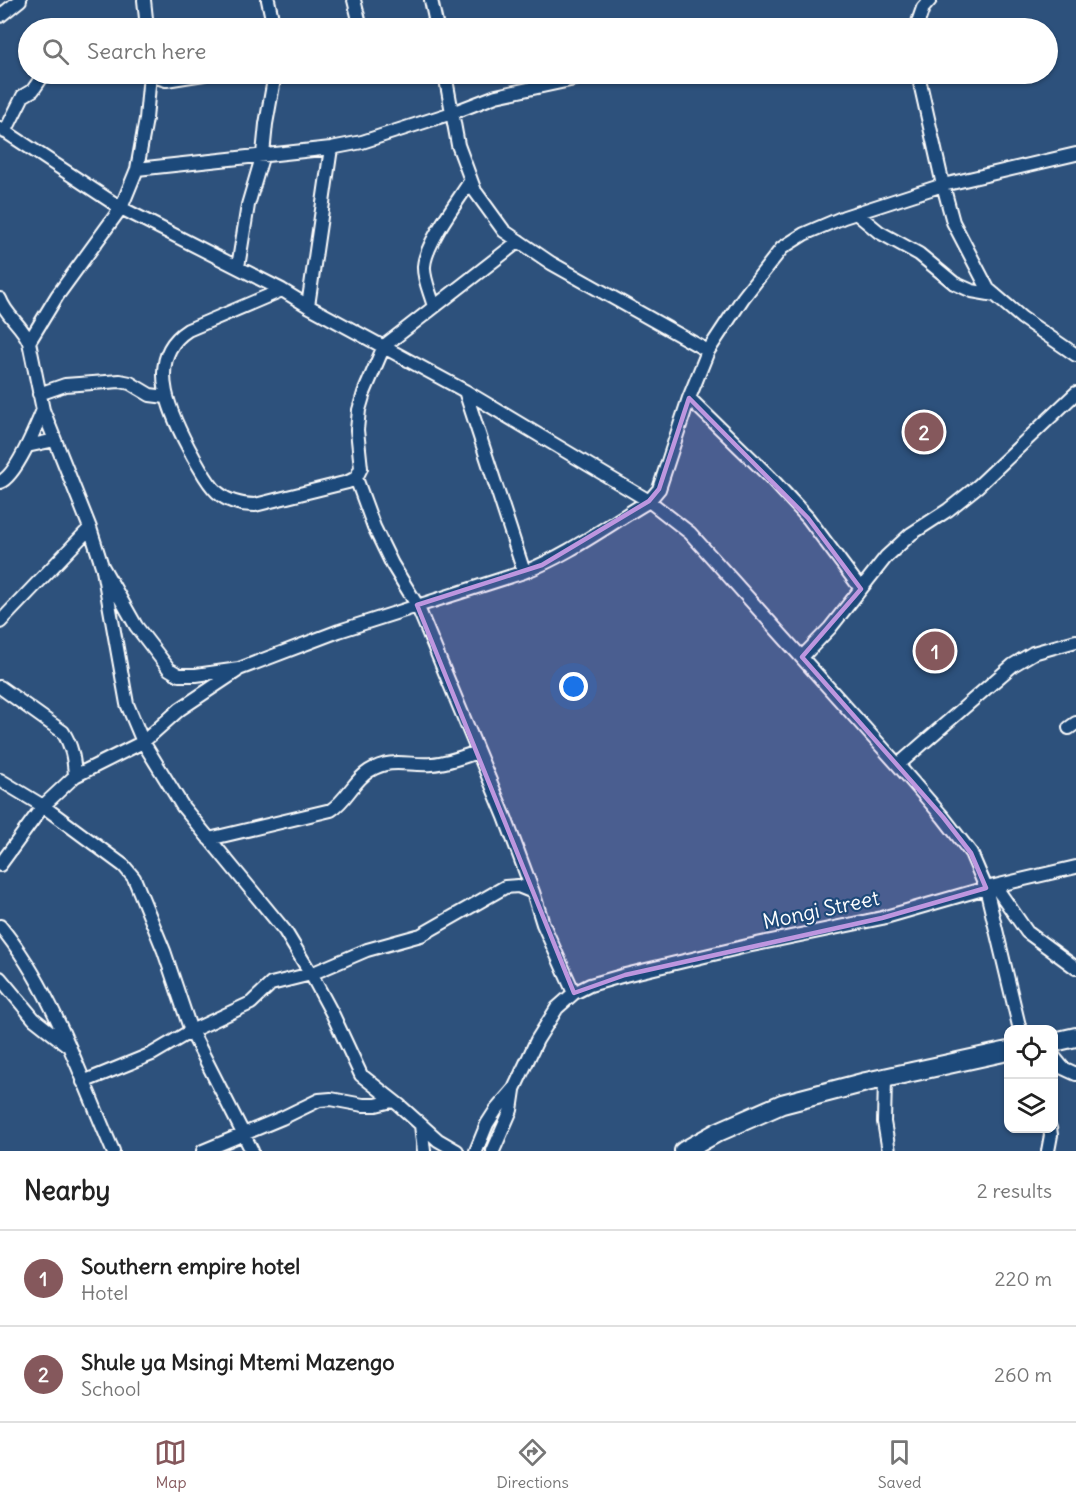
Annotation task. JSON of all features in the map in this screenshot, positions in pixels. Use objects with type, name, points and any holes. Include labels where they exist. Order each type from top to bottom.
[{"type":"street","points":[[0,16],[20,0]]},
{"type":"street","points":[[144,0],[146,18]]},
{"type":"street","points":[[268,0],[272,18]]},
{"type":"street","points":[[354,0],[359,18]]},
{"type":"street","points":[[431,0],[434,18]]},
{"type":"street","points":[[920,18],[923,8],[930,0]]},
{"type":"street","points":[[37,84],[33,90],[23,96],[3,130],[121,208],[282,290],[465,391],[649,501],[690,533],[898,765],[961,840],[990,887],[1027,932],[1076,968]]},
{"type":"street","points":[[29,342],[52,303],[121,208],[137,169],[146,119],[149,84]]},
{"type":"street","points":[[238,267],[248,205],[263,154],[273,84]]},
{"type":"street","points":[[447,84],[458,145],[475,191],[504,231],[551,262],[708,351]]},
{"type":"street","points":[[137,169],[331,148],[362,142],[496,96],[552,84]]},
{"type":"street","points":[[920,84],[953,222],[988,289],[1022,318],[1076,356]]},
{"type":"street","points":[[308,306],[331,148]]},
{"type":"street","points":[[102,566],[136,626],[169,669],[179,675],[239,669],[339,631],[524,572],[553,558],[649,501],[662,481],[689,398],[708,351],[743,298],[782,248],[804,234],[856,213],[943,185],[1076,154]]},
{"type":"street","points":[[434,307],[425,275],[425,259],[433,240],[471,180]]},
{"type":"street","points":[[856,213],[879,232],[919,254],[954,283],[972,291],[996,296]]},
{"type":"street","points":[[282,290],[178,336],[167,353],[164,373],[166,397],[178,429],[217,493],[243,505],[255,505],[356,478],[361,468],[357,430],[359,410],[384,346],[519,241]]},
{"type":"street","points":[[0,298],[5,311],[29,342],[43,410],[90,528],[102,566],[106,599],[127,704],[143,742],[183,807],[285,931],[312,974],[360,1076],[438,1140],[457,1151]]},
{"type":"street","points":[[39,394],[65,386],[120,381],[130,383],[150,395],[166,397]]},
{"type":"street","points":[[465,391],[524,572]]},
{"type":"street","points":[[802,657],[830,628],[886,557],[911,534],[948,510],[978,486],[1076,393]]},
{"type":"street","points":[[689,398],[769,476],[808,518],[861,590]]},
{"type":"street","points":[[0,482],[8,477],[27,446],[43,410]]},
{"type":"street","points":[[27,446],[55,440]]},
{"type":"street","points":[[356,478],[374,527],[392,564],[417,605],[505,817],[543,924],[574,993],[557,1008],[542,1032],[514,1089],[487,1124],[476,1151]]},
{"type":"street","points":[[0,622],[90,528]]},
{"type":"street","points":[[898,765],[1013,665],[1033,653],[1076,641]]},
{"type":"street","points":[[0,865],[43,806],[75,776],[143,742],[180,709],[239,669]]},
{"type":"street","points":[[0,687],[63,732],[72,751],[75,776]]},
{"type":"street","points":[[209,839],[331,810],[340,804],[361,777],[382,764],[392,762],[435,764],[477,752]]},
{"type":"street","points":[[0,780],[43,806],[124,866],[134,878],[164,951],[191,1031],[252,1151]]},
{"type":"street","name":"Mongi Street","points":[[574,993],[590,985],[625,975],[747,946],[882,918],[990,887],[1076,867]]},
{"type":"street","points":[[83,1082],[152,1054],[191,1031],[250,1003],[271,984],[312,974],[367,950],[421,935],[505,887],[518,886],[533,892]]},
{"type":"street","points":[[990,887],[1019,1025]]},
{"type":"street","points":[[0,926],[36,978],[113,1151]]},
{"type":"street","points":[[0,978],[34,1019],[68,1046]]},
{"type":"street","points":[[1058,1041],[1076,1037]]},
{"type":"street","points":[[684,1151],[718,1132],[782,1104],[1004,1052]]},
{"type":"street","points":[[1058,1062],[1063,1068],[1076,1074]]},
{"type":"street","points":[[885,1079],[884,1122],[889,1151]]},
{"type":"street","points":[[493,1151],[511,1110],[514,1089]]},
{"type":"street","points":[[202,1151],[319,1100],[331,1099],[363,1106],[392,1101]]},
{"type":"street","points":[[421,1125],[424,1151]]},
{"type":"street","points":[[1048,1151],[1051,1133]]},
{"type":"highlighted area","points":[[689,398],[808,518],[861,589],[802,657],[943,817],[971,853],[986,888],[882,918],[625,975],[574,993],[417,605],[542,565],[649,501],[659,489]]},
{"type":"place","name":"Shule ya Msingi Mtemi Mazengo","points":[[924,432]]},
{"type":"place","name":"Southern empire hotel","points":[[935,651]]}]
